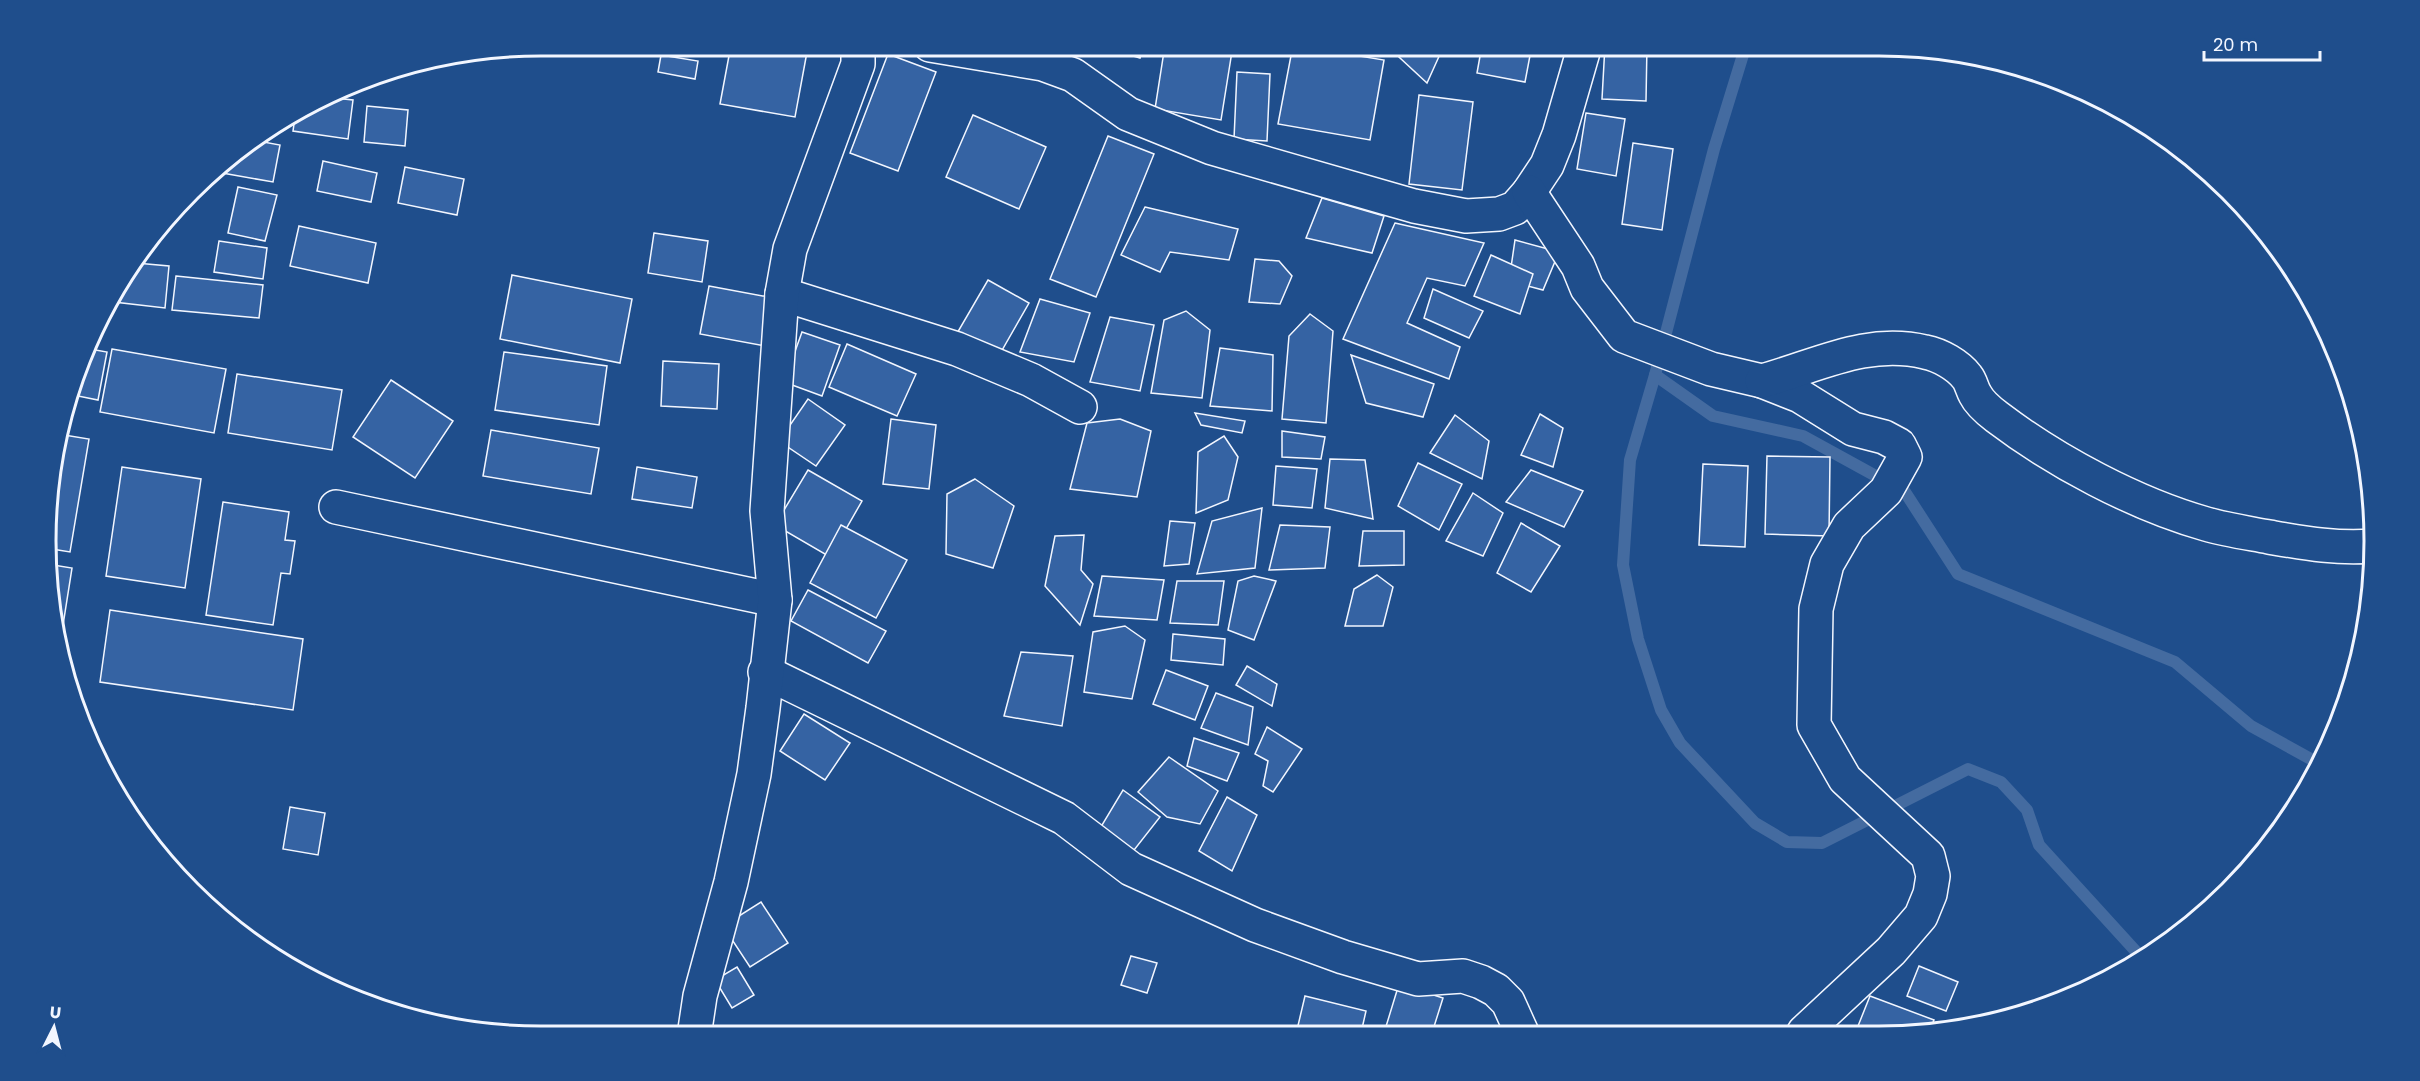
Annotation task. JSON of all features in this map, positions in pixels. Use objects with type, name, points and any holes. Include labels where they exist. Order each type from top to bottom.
[{"type":"street","points":[[696,1026],[700,996],[731,882],[754,774],[774,600],[767,511],[782,294],[790,249],[858,64],[858,56]]},
{"type":"street","points":[[995,56],[1043,64],[1072,75],[1128,114],[1212,148],[1414,206],[1466,216],[1499,214],[1515,208],[1529,192],[1551,155],[1582,56]]},
{"type":"street","points":[[1529,192],[1578,266],[1587,288],[1624,336],[1711,369],[1762,381],[1800,396],[1852,429],[1884,437],[1899,445],[1905,457],[1886,491],[1849,526],[1827,564],[1816,609],[1814,726],[1845,778],[1928,856],[1933,876],[1930,894],[1921,916],[1891,951],[1810,1026]]},
{"type":"street","points":[[782,294],[957,349],[1031,380],[1080,407]]},
{"type":"street","points":[[1762,381],[1800,371],[1821,361],[1873,347],[1894,346],[1939,355],[1968,378],[1976,396],[1996,416],[2051,456],[2150,504],[2205,524],[2252,534],[2328,548],[2364,546]]},
{"type":"street","points":[[336,507],[774,600]]},
{"type":"street","points":[[765,672],[1064,818],[1131,869],[1256,924],[1343,957],[1418,979],[1463,976],[1481,982],[1496,990],[1508,1002],[1519,1026]]},
{"type":"building","points":[[661,56],[698,61],[695,79],[658,72]]},
{"type":"building","points":[[729,56],[806,56],[795,117],[720,104]]},
{"type":"building","points":[[887,56],[893,56],[936,72],[898,171],[850,153]]},
{"type":"building","points":[[1163,56],[1231,56],[1221,120],[1155,109]]},
{"type":"building","points":[[1291,56],[1360,56],[1384,60],[1370,140],[1278,124]]},
{"type":"building","points":[[1398,56],[1439,56],[1427,83]]},
{"type":"building","points":[[1480,56],[1530,56],[1525,82],[1477,73]]},
{"type":"building","points":[[1604,56],[1647,56],[1646,101],[1602,99]]},
{"type":"building","points":[[1237,72],[1270,74],[1267,141],[1234,139]]},
{"type":"building","points":[[1419,95],[1473,102],[1462,190],[1409,184]]},
{"type":"building","points":[[341,99],[353,100],[348,139],[293,131],[294,122],[298,120]]},
{"type":"building","points":[[367,106],[408,110],[405,146],[364,142]]},
{"type":"building","points":[[1586,113],[1625,119],[1616,176],[1577,169]]},
{"type":"building","points":[[973,115],[1046,147],[1019,209],[946,177]]},
{"type":"building","points":[[1108,136],[1154,154],[1096,297],[1050,279]]},
{"type":"building","points":[[264,142],[280,145],[273,182],[224,173]]},
{"type":"building","points":[[1633,143],[1673,149],[1662,230],[1622,224]]},
{"type":"building","points":[[323,161],[377,173],[371,202],[317,191]]},
{"type":"building","points":[[405,167],[464,179],[457,215],[398,203]]},
{"type":"building","points":[[238,187],[277,195],[265,241],[228,233]]},
{"type":"building","points":[[1322,198],[1384,216],[1372,253],[1306,238]]},
{"type":"building","points":[[1145,207],[1238,229],[1229,260],[1170,252],[1160,272],[1121,255]]},
{"type":"building","points":[[1395,223],[1484,243],[1465,286],[1427,278],[1407,323],[1460,347],[1449,379],[1343,339]]},
{"type":"building","points":[[299,226],[376,243],[368,283],[290,266]]},
{"type":"building","points":[[654,233],[708,241],[702,282],[648,273]]},
{"type":"building","points":[[1515,240],[1559,252],[1543,290],[1509,281]]},
{"type":"building","points":[[219,241],[267,248],[263,279],[214,272]]},
{"type":"building","points":[[1491,255],[1533,274],[1520,314],[1474,296]]},
{"type":"building","points":[[1255,259],[1279,261],[1292,276],[1280,304],[1249,302]]},
{"type":"building","points":[[142,264],[169,266],[165,308],[118,302]]},
{"type":"building","points":[[512,275],[632,299],[620,363],[500,339]]},
{"type":"building","points":[[176,276],[263,285],[259,318],[172,310]]},
{"type":"building","points":[[988,280],[1029,303],[997,359],[956,335]]},
{"type":"building","points":[[709,286],[774,298],[765,346],[700,334]]},
{"type":"building","points":[[1433,289],[1483,311],[1469,338],[1424,318]]},
{"type":"building","points":[[1040,299],[1090,313],[1074,362],[1020,352]]},
{"type":"building","points":[[1186,311],[1210,330],[1202,398],[1151,393],[1164,320]]},
{"type":"building","points":[[1310,314],[1333,331],[1326,423],[1282,419],[1289,336]]},
{"type":"building","points":[[1110,317],[1154,325],[1140,391],[1090,382]]},
{"type":"building","points":[[802,332],[840,345],[822,396],[784,382]]},
{"type":"building","points":[[847,344],[916,374],[897,416],[829,387]]},
{"type":"building","points":[[1220,348],[1273,355],[1272,411],[1210,406]]},
{"type":"building","points":[[112,349],[226,369],[214,433],[100,412]]},
{"type":"building","points":[[95,350],[107,352],[98,400],[78,396]]},
{"type":"building","points":[[504,352],[607,366],[599,425],[495,410]]},
{"type":"building","points":[[1351,355],[1434,384],[1423,417],[1366,403]]},
{"type":"building","points":[[663,361],[719,364],[717,409],[661,406]]},
{"type":"building","points":[[237,374],[342,390],[332,450],[228,433]]},
{"type":"building","points":[[391,380],[453,421],[415,478],[353,437]]},
{"type":"building","points":[[808,399],[845,425],[816,466],[779,441]]},
{"type":"building","points":[[1195,413],[1245,421],[1242,433],[1201,425]]},
{"type":"building","points":[[1540,414],[1563,428],[1553,467],[1521,455]]},
{"type":"building","points":[[1455,415],[1489,441],[1482,479],[1430,453]]},
{"type":"building","points":[[891,419],[936,425],[929,489],[883,484]]},
{"type":"building","points":[[1120,419],[1151,431],[1137,497],[1070,489],[1087,423]]},
{"type":"building","points":[[491,430],[599,448],[591,494],[483,476]]},
{"type":"building","points":[[1282,431],[1325,437],[1321,459],[1282,457]]},
{"type":"building","points":[[67,436],[89,439],[70,552],[56,550],[56,540],[60,477]]},
{"type":"building","points":[[1224,436],[1238,457],[1228,500],[1196,513],[1198,452]]},
{"type":"building","points":[[1767,456],[1830,457],[1829,536],[1765,534]]},
{"type":"building","points":[[1330,459],[1365,460],[1373,519],[1325,508]]},
{"type":"building","points":[[1418,463],[1462,484],[1439,530],[1398,506]]},
{"type":"building","points":[[1703,464],[1748,466],[1745,547],[1699,545]]},
{"type":"building","points":[[1276,466],[1317,469],[1312,508],[1273,505]]},
{"type":"building","points":[[122,467],[201,479],[185,588],[106,576]]},
{"type":"building","points":[[637,467],[697,477],[692,508],[632,499]]},
{"type":"building","points":[[808,470],[862,501],[830,557],[775,525]]},
{"type":"building","points":[[1531,470],[1583,491],[1564,527],[1506,502]]},
{"type":"building","points":[[975,479],[1014,506],[993,568],[946,554],[947,494]]},
{"type":"building","points":[[1473,493],[1503,513],[1483,556],[1446,541]]},
{"type":"building","points":[[223,502],[289,512],[285,540],[295,541],[290,574],[281,573],[273,625],[206,615]]},
{"type":"building","points":[[1262,508],[1255,568],[1197,574],[1212,521]]},
{"type":"building","points":[[1170,521],[1195,523],[1189,564],[1164,566]]},
{"type":"building","points":[[1521,523],[1560,546],[1531,592],[1497,573]]},
{"type":"building","points":[[841,525],[907,560],[876,618],[810,583]]},
{"type":"building","points":[[1280,525],[1330,527],[1325,568],[1269,570]]},
{"type":"building","points":[[1363,531],[1404,531],[1404,565],[1359,566]]},
{"type":"building","points":[[1084,535],[1081,570],[1093,584],[1080,625],[1045,586],[1055,536]]},
{"type":"building","points":[[57,566],[72,568],[63,624]]},
{"type":"building","points":[[1377,575],[1393,587],[1383,626],[1345,626],[1354,589]]},
{"type":"building","points":[[1102,576],[1164,580],[1157,620],[1094,616]]},
{"type":"building","points":[[1254,576],[1276,581],[1254,640],[1228,630],[1238,581]]},
{"type":"building","points":[[1177,581],[1224,581],[1218,625],[1170,623]]},
{"type":"building","points":[[808,590],[886,631],[868,663],[791,621]]},
{"type":"building","points":[[110,610],[303,639],[293,710],[100,682]]},
{"type":"building","points":[[1125,626],[1145,640],[1132,699],[1084,692],[1093,632]]},
{"type":"building","points":[[1173,634],[1225,639],[1223,665],[1171,660]]},
{"type":"building","points":[[1021,652],[1073,656],[1062,726],[1004,716]]},
{"type":"building","points":[[1247,666],[1277,684],[1272,706],[1236,685]]},
{"type":"building","points":[[1166,670],[1208,686],[1195,720],[1153,704]]},
{"type":"building","points":[[1216,693],[1253,707],[1248,745],[1201,728]]},
{"type":"building","points":[[804,714],[850,743],[825,780],[780,751]]},
{"type":"building","points":[[1267,727],[1302,749],[1273,792],[1263,786],[1268,761],[1255,754]]},
{"type":"building","points":[[1194,738],[1239,753],[1227,781],[1187,766]]},
{"type":"building","points":[[1169,757],[1218,791],[1200,824],[1167,817],[1138,792]]},
{"type":"building","points":[[1123,790],[1160,817],[1127,859],[1096,835]]},
{"type":"building","points":[[1227,797],[1257,815],[1232,871],[1199,851]]},
{"type":"building","points":[[290,807],[325,813],[318,855],[283,849]]},
{"type":"building","points":[[761,902],[788,943],[750,967],[723,926]]},
{"type":"building","points":[[1131,956],[1157,963],[1147,993],[1121,985]]},
{"type":"building","points":[[1919,966],[1958,982],[1946,1011],[1907,996]]},
{"type":"building","points":[[737,967],[754,995],[732,1008],[715,980]]},
{"type":"building","points":[[1399,984],[1443,998],[1434,1026],[1386,1026]]},
{"type":"building","points":[[1305,996],[1366,1011],[1363,1026],[1298,1026]]},
{"type":"building","points":[[1870,996],[1934,1020],[1911,1024],[1858,1026]]},
{"type":"waterway","points":[[1743,56],[1714,149],[1655,375],[1713,416],[1803,436],[1905,492],[1958,574],[2175,662],[2251,726],[2312,760]]},
{"type":"waterway","points":[[1655,375],[1630,460],[1623,565],[1638,639],[1661,710],[1680,743],[1755,823],[1787,842],[1822,843],[1968,769],[2001,782],[2027,810],[2039,845],[2136,952]]}]
